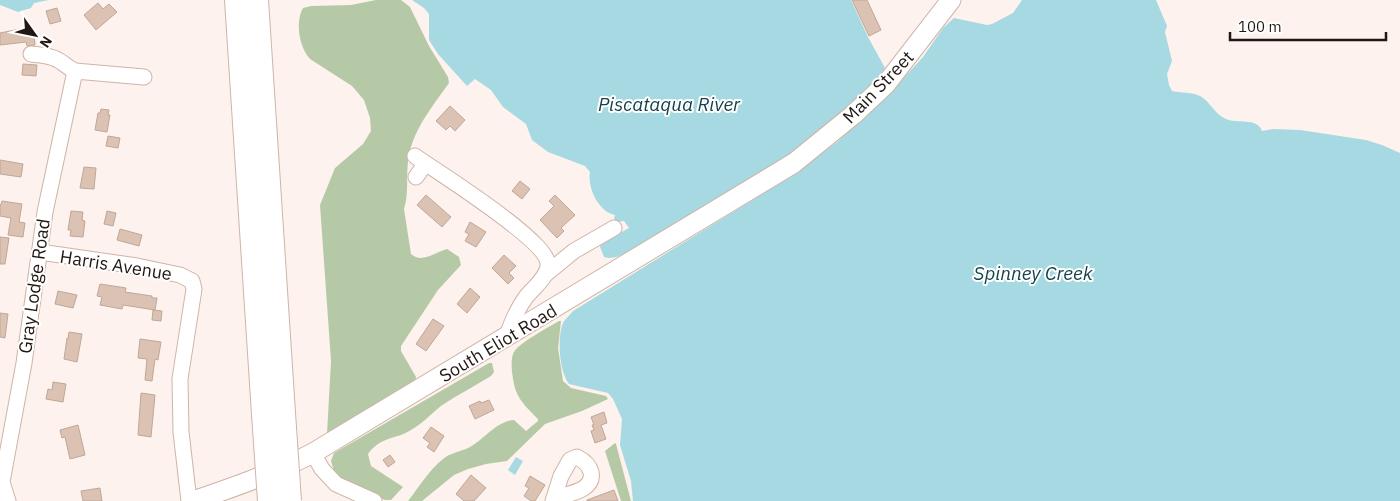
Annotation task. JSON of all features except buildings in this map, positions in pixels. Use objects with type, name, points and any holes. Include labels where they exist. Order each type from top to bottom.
[{"type":"highway","points":[[236,0],[269,501]]},
{"type":"highway","points":[[257,0],[290,501]]},
{"type":"main road","name":"Main Street","points":[[794,163],[846,122],[886,84],[951,0]]},
{"type":"main road","name":"South Eliot Road","points":[[191,501],[285,468],[313,453],[794,163]]},
{"type":"street","points":[[30,54],[49,56],[59,60],[75,71],[144,77]]},
{"type":"street","name":"Gray Lodge Road","points":[[8,501],[1,481],[24,363],[45,212],[75,71]]},
{"type":"street","points":[[416,177],[420,160],[520,229],[546,256],[549,265],[546,274]]},
{"type":"street","points":[[506,338],[526,297],[546,274],[574,250],[614,228]]},
{"type":"street","name":"Harris Avenue","points":[[40,252],[137,266],[180,275],[192,280],[194,289],[180,379],[181,432],[191,501]]},
{"type":"street","points":[[313,453],[322,469],[336,484],[374,501]]},
{"type":"green space","points":[[376,0],[401,0],[410,7],[429,46],[448,77],[449,83],[423,120],[413,140],[408,162],[404,209],[411,254],[415,257],[424,258],[447,249],[459,257],[461,265],[438,290],[401,346],[401,351],[416,377],[415,382],[327,434],[331,361],[320,205],[335,168],[363,144],[371,131],[370,118],[364,100],[352,86],[310,59],[306,54],[299,34],[299,20],[303,8],[351,5]]},
{"type":"green space","points":[[561,321],[558,348],[563,381],[571,388],[606,396],[608,399],[582,411],[545,424],[507,461],[468,469],[454,475],[422,501],[408,501],[429,473],[446,457],[474,445],[495,427],[507,421],[514,420],[526,431],[538,421],[516,391],[512,372],[512,360],[517,348]]},
{"type":"green space","points":[[492,363],[494,372],[491,376],[441,406],[415,428],[383,441],[368,454],[371,466],[403,487],[391,500],[385,500],[336,477],[331,461],[334,453]]},
{"type":"green space","points":[[615,443],[631,501],[621,501],[605,451]]},
{"type":"water","points":[[0,0],[49,0],[34,3],[31,8],[18,12],[0,5]]},
{"type":"water","name":"Piscataqua River","points":[[412,0],[851,0],[885,68],[875,82],[845,110],[786,157],[627,252],[618,257],[609,258],[604,257],[599,244],[629,228],[624,221],[617,222],[614,219],[615,215],[609,213],[599,204],[590,185],[590,172],[585,166],[548,152],[532,140],[526,124],[503,107],[491,90],[475,79],[467,86],[438,54],[429,40],[429,14]]},
{"type":"water","name":"Spinney Creek","points":[[1022,0],[1156,0],[1167,26],[1165,32],[1172,61],[1167,74],[1172,91],[1200,96],[1222,117],[1230,120],[1251,122],[1256,124],[1262,131],[1273,129],[1300,130],[1366,140],[1400,153],[1400,501],[633,501],[631,481],[620,445],[622,419],[613,399],[608,393],[569,384],[563,371],[560,337],[565,320],[573,311],[783,181],[836,143],[886,97],[923,57],[943,28],[954,18],[987,25],[992,24],[1013,13]]},
{"type":"water","points":[[516,457],[523,461],[515,475],[508,470]]}]
